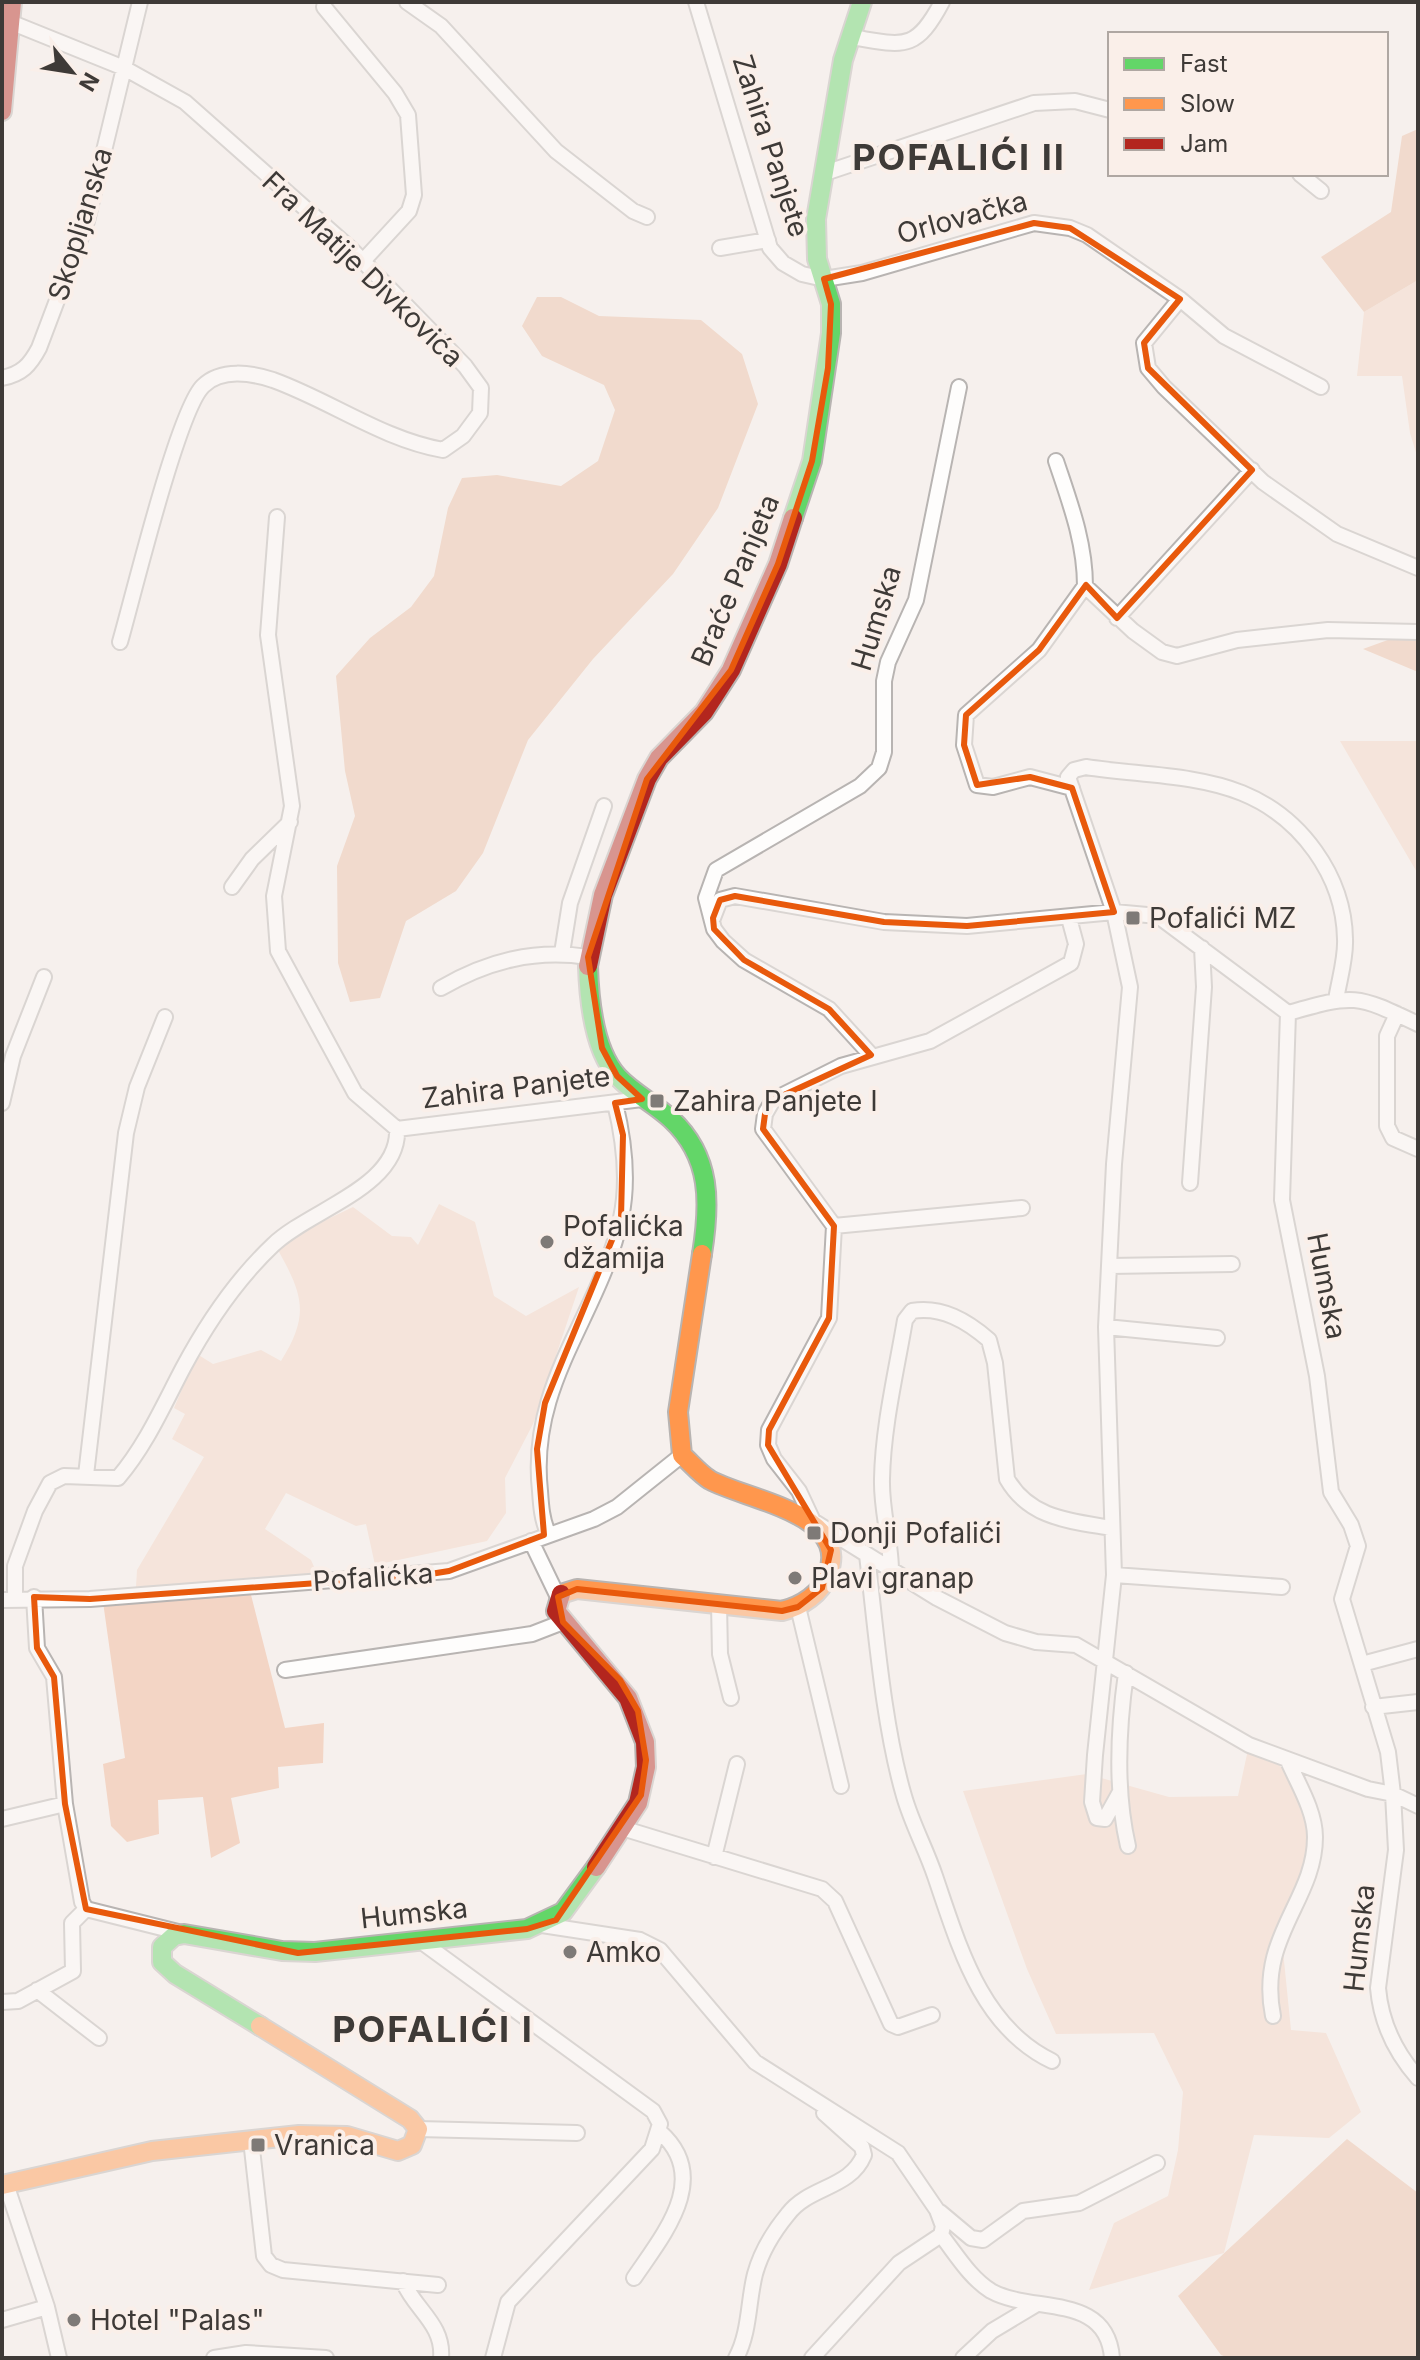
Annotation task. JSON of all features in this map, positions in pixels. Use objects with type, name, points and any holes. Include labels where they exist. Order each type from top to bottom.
[{"type":"street","points":[[2,111],[12,2]]},
{"type":"street","name":"Skopljanska","points":[[2,378],[17,375],[29,366],[39,348],[87,221],[140,2]]},
{"type":"street","points":[[407,2],[441,26],[556,151],[633,211],[647,217]]},
{"type":"street","name":"Zahira Panjete","points":[[696,2],[770,248],[783,263],[802,274],[824,279]]},
{"type":"street","points":[[824,279],[815,240],[843,60],[862,2]]},
{"type":"street","points":[[851,37],[895,44],[913,40],[927,30],[942,2]]},
{"type":"street","points":[[324,7],[395,93],[408,115],[414,195],[409,211],[363,261]]},
{"type":"street","name":"Fra Matije Divkovića","points":[[10,22],[124,68],[185,102],[363,261],[465,366],[481,388],[480,413],[463,436],[443,450],[413,444],[271,379],[231,372],[204,386],[180,436],[120,642]]},
{"type":"street","points":[[825,173],[1034,103],[1075,101],[1108,109]]},
{"type":"street","points":[[1302,176],[1321,191]]},
{"type":"street","name":"Orlovačka","points":[[824,279],[862,273],[1008,229],[1047,224],[1087,235],[1180,299],[1224,336],[1321,387]]},
{"type":"street","points":[[720,248],[768,240]]},
{"type":"street","name":"Braće Panjeta","points":[[588,957],[603,895],[647,779],[659,758],[704,712],[731,670],[778,564],[812,461],[828,368],[831,304],[824,279]]},
{"type":"street","points":[[1180,299],[1144,343],[1148,368],[1263,482],[1337,534],[1418,568]]},
{"type":"street","name":"Humska","points":[[713,918],[706,898],[716,870],[860,786],[879,768],[884,752],[884,681],[888,662],[916,600],[959,387]]},
{"type":"street","points":[[1056,461],[1078,526],[1085,560],[1085,586],[1039,650],[966,715],[964,745],[977,785],[993,787],[1030,777],[1072,788]]},
{"type":"street","points":[[1117,618],[1252,470]]},
{"type":"street","points":[[277,517],[268,635],[290,773],[290,822],[274,896],[278,951],[355,1093],[397,1129]]},
{"type":"street","points":[[1085,586],[1117,618],[1162,652],[1177,656],[1237,640],[1328,630],[1418,632]]},
{"type":"street","points":[[1120,1792],[1105,1819],[1097,1818],[1092,1802],[1095,1755],[1114,1575],[1106,1327],[1114,1164],[1130,987],[1114,912],[1068,777],[1074,770],[1086,767],[1191,780],[1243,793],[1296,825],[1338,889],[1345,940],[1336,1000]]},
{"type":"street","points":[[562,953],[570,903],[604,806]]},
{"type":"street","points":[[232,887],[252,859],[290,822]]},
{"type":"street","points":[[871,1055],[829,1009],[744,960],[714,929],[713,918],[720,900],[735,896],[884,922],[967,926],[1114,912],[1158,916],[1288,1013],[1336,1000],[1372,1001],[1418,1024]]},
{"type":"street","points":[[558,1597],[566,1590],[577,1589],[782,1611],[798,1607],[822,1588],[830,1570],[831,1550],[799,1491],[774,1459],[768,1445],[769,1430],[829,1318],[834,1226],[763,1129],[765,1114],[773,1100],[871,1055],[930,1041],[1071,963],[1076,944],[1069,918]]},
{"type":"street","points":[[1190,1183],[1204,987],[1202,948]]},
{"type":"street","points":[[441,988],[473,970],[517,956],[562,953],[588,957]]},
{"type":"street","name":"Zahira Panjete","points":[[588,957],[589,990],[602,1048],[617,1076],[642,1099],[671,1119],[691,1140],[699,1153],[707,1179],[708,1214],[678,1412],[682,1455]]},
{"type":"street","points":[[2,1103],[13,1056],[44,977]]},
{"type":"street","name":"Humska","points":[[1288,1013],[1282,1200],[1317,1376],[1331,1492],[1351,1525],[1358,1546],[1342,1599],[1388,1752],[1393,1794],[1396,1850],[1378,1988],[1380,2010],[1396,2046],[1418,2078]]},
{"type":"street","points":[[1397,1014],[1387,1036],[1387,1126],[1393,1138],[1418,1149]]},
{"type":"street","points":[[86,1475],[126,1133],[137,1087],[165,1017]]},
{"type":"street","name":"Zahira Panjete","points":[[397,1129],[642,1099]]},
{"type":"street","points":[[548,1533],[543,1522],[537,1449],[545,1403],[621,1218],[624,1150],[615,1103]]},
{"type":"street","name":"Pofalićka","points":[[397,1129],[395,1154],[363,1187],[275,1243],[218,1308],[154,1426],[118,1478],[64,1476],[50,1483],[35,1511],[15,1566],[9,1599],[90,1599],[418,1576],[449,1571],[594,1519],[617,1507],[682,1455]]},
{"type":"street","points":[[834,1226],[1022,1208]]},
{"type":"street","points":[[1110,1266],[1232,1264]]},
{"type":"street","points":[[891,1571],[891,1550],[883,1522],[884,1437],[905,1320],[912,1311],[951,1314],[989,1340],[995,1363],[1007,1479],[1016,1494],[1031,1508],[1051,1517],[1112,1528]]},
{"type":"street","points":[[1106,1327],[1217,1338]]},
{"type":"street","points":[[682,1455],[708,1479],[813,1521],[969,1617],[1005,1633],[1036,1642],[1076,1645],[1225,1733],[1288,1761],[1393,1794],[1418,1806]]},
{"type":"street","points":[[531,1541],[558,1597],[556,1611],[620,1680],[638,1711],[646,1760],[641,1795],[622,1828],[563,1914],[542,1925]]},
{"type":"street","points":[[867,1555],[892,1737],[904,1797],[954,1932],[985,2002],[1027,2049],[1052,2061]]},
{"type":"street","points":[[1114,1575],[1282,1587]]},
{"type":"street","points":[[34,1597],[37,1648],[54,1677],[65,1804],[82,1902],[86,1909],[184,1934]]},
{"type":"street","points":[[719,1604],[720,1654],[731,1698]]},
{"type":"street","points":[[798,1607],[841,1786]]},
{"type":"street","points":[[285,1670],[532,1634],[563,1622]]},
{"type":"street","points":[[1362,1664],[1418,1649]]},
{"type":"street","points":[[1126,1673],[1120,1715],[1120,1792],[1128,1846]]},
{"type":"street","points":[[1373,1707],[1418,1702]]},
{"type":"street","name":"Humska","points":[[1273,2016],[1267,1987],[1273,1957],[1311,1864],[1315,1836],[1308,1807],[1288,1761]]},
{"type":"street","points":[[714,1857],[737,1764]]},
{"type":"street","points":[[2,1819],[65,1804]]},
{"type":"street","points":[[622,1828],[822,1889],[835,1901],[891,2024],[898,2027],[932,2015]]},
{"type":"street","points":[[2,2002],[18,2001],[73,1971],[72,1923],[86,1909]]},
{"type":"street","points":[[542,1925],[640,1940],[660,1950],[676,1964],[745,2053],[817,2103],[889,2146],[904,2160],[937,2210],[943,2226],[941,2235],[899,2263],[812,2358]]},
{"type":"street","name":"Humska","points":[[184,1934],[298,1953],[422,1942],[542,1925]]},
{"type":"street","points":[[184,1934],[174,1936],[162,1947],[162,1962],[168,1969],[410,2119],[418,2129],[577,2133]]},
{"type":"street","points":[[422,1942],[653,2111],[660,2132],[675,2145],[680,2157],[681,2200],[634,2278]]},
{"type":"street","points":[[37,1990],[99,2038]]},
{"type":"street","points":[[736,2358],[744,2337],[755,2274],[767,2245],[795,2205],[848,2177],[864,2155],[862,2147],[831,2122],[817,2103]]},
{"type":"street","points":[[59,2358],[47,2307],[4,2185],[152,2151],[251,2140],[326,2134],[347,2136],[398,2151],[412,2145],[418,2129]]},
{"type":"street","points":[[493,2358],[508,2302],[652,2149],[660,2132]]},
{"type":"street","points":[[251,2140],[264,2256],[271,2265],[283,2270],[438,2285]]},
{"type":"street","points":[[937,2210],[971,2238],[983,2240],[1023,2211],[1079,2203],[1157,2163]]},
{"type":"street","points":[[941,2235],[972,2274],[990,2290],[1037,2304],[1074,2309],[1094,2321],[1110,2341],[1112,2358]]},
{"type":"street","points":[[403,2281],[434,2325],[440,2338],[441,2358]]},
{"type":"street","points":[[963,2358],[992,2331],[1037,2304]]},
{"type":"street","points":[[2,2320],[47,2307]]},
{"type":"street","points":[[214,2358],[246,2353],[326,2358]]},
{"type":"highlighted area","points":[[1034,223],[1070,228],[1180,299],[1144,343],[1148,368],[1252,470],[1117,618],[1086,585],[1039,650],[966,715],[964,745],[977,785],[1030,777],[1072,788],[1114,912],[967,926],[884,922],[735,896],[720,900],[713,918],[714,929],[744,960],[829,1009],[871,1055],[773,1100],[765,1114],[763,1129],[834,1226],[829,1318],[769,1430],[768,1445],[831,1550],[822,1588],[798,1607],[782,1611],[577,1589],[558,1597],[563,1622],[620,1680],[638,1711],[646,1760],[641,1795],[556,1920],[527,1929],[298,1953],[86,1909],[65,1804],[54,1677],[37,1648],[34,1597],[90,1599],[418,1576],[449,1571],[544,1535],[537,1449],[545,1403],[621,1218],[623,1135],[615,1103],[642,1099],[617,1076],[602,1048],[588,957],[647,779],[731,670],[778,564],[812,461],[828,368],[831,304],[824,279]]},
{"type":"shaded area","points":[[1418,129],[1418,280],[1364,312],[1321,257],[1391,212],[1402,136]]},
{"type":"shaded area","points":[[1418,280],[1418,459],[1410,433],[1402,376],[1357,376],[1364,312]]},
{"type":"shaded area","points":[[537,297],[561,297],[599,316],[701,320],[742,354],[758,404],[718,508],[673,574],[593,659],[528,740],[483,853],[456,891],[406,921],[380,998],[350,1002],[338,963],[337,866],[355,816],[345,771],[336,676],[370,638],[411,607],[434,576],[448,508],[462,478],[497,475],[561,486],[598,461],[615,410],[604,385],[542,356],[522,326]]},
{"type":"shaded area","points":[[1418,629],[1418,672],[1363,649]]},
{"type":"shaded area","points":[[1340,741],[1418,741],[1418,874]]},
{"type":"shaded area","points":[[439,1204],[475,1222],[494,1296],[526,1316],[579,1287],[533,1424],[505,1478],[506,1513],[487,1541],[375,1565],[366,1524],[356,1526],[286,1493],[265,1529],[311,1560],[318,1576],[136,1587],[137,1570],[204,1457],[172,1439],[185,1414],[174,1408],[197,1354],[213,1364],[261,1350],[281,1361],[296,1331],[300,1305],[298,1293],[278,1250],[307,1229],[353,1207],[392,1236],[411,1237],[418,1245]]},
{"type":"shaded area","points":[[250,1591],[285,1728],[324,1723],[323,1763],[278,1767],[279,1788],[231,1798],[240,1843],[211,1858],[203,1797],[158,1800],[159,1834],[127,1842],[111,1826],[103,1764],[125,1758],[103,1602]]},
{"type":"shaded area","points":[[1249,1745],[1267,1753],[1299,1785],[1311,1864],[1281,1931],[1291,2030],[1326,2033],[1361,2112],[1329,2138],[1254,2135],[1224,2253],[1089,2290],[1114,2223],[1168,2196],[1178,2150],[1183,2092],[1154,2033],[1056,2034],[1027,1969],[963,1791],[1087,1774],[1169,1797],[1238,1796]]},
{"type":"shaded area","points":[[1347,2139],[1418,2193],[1418,2358],[1229,2358],[1221,2355],[1178,2296]]},
{"type":"traffic: fast","points":[[793,518],[812,461],[831,333],[831,304],[817,259],[816,219],[843,60],[862,2]]},
{"type":"traffic: fast","points":[[588,966],[594,1024],[610,1066],[624,1083],[671,1119],[694,1149],[701,1165],[707,1199],[702,1254]]},
{"type":"traffic: fast","points":[[260,2026],[175,1974],[162,1962],[162,1947],[174,1936],[184,1934],[282,1951],[315,1952],[527,1929],[563,1912],[596,1867]]},
{"type":"traffic: slow","points":[[561,1594],[577,1589],[782,1611],[810,1598],[821,1588],[828,1574],[831,1553],[824,1536],[810,1523],[769,1502],[710,1480],[682,1455],[678,1412],[702,1254]]},
{"type":"traffic: slow","points":[[2,2185],[152,2151],[299,2135],[347,2136],[398,2151],[412,2145],[418,2129],[410,2119],[260,2026]]},
{"type":"traffic: jam","points":[[2,111],[12,2]]},
{"type":"traffic: jam","points":[[588,966],[603,895],[647,779],[659,758],[704,712],[731,670],[778,564],[793,518]]},
{"type":"traffic: jam","points":[[561,1594],[556,1611],[628,1698],[645,1742],[646,1767],[638,1803],[596,1867]]},
{"type":"place","name":"Pofalići MZ","points":[[1133,918]]},
{"type":"place","name":"Zahira Panjete I","points":[[657,1101]]},
{"type":"place","name":"Pofalićka džamija","points":[[547,1242]]},
{"type":"place","name":"Donji Pofalići","points":[[814,1533]]},
{"type":"place","name":"Plavi granap","points":[[795,1578]]},
{"type":"place","name":"Amko","points":[[570,1952]]},
{"type":"place","name":"Vranica","points":[[258,2145]]},
{"type":"place","name":"Hotel \"Palas\"","points":[[74,2320]]},
{"type":"district","name":"POFALIĆI II","points":[[959,157]]},
{"type":"district","name":"POFALIĆI I","points":[[433,2029]]}]
